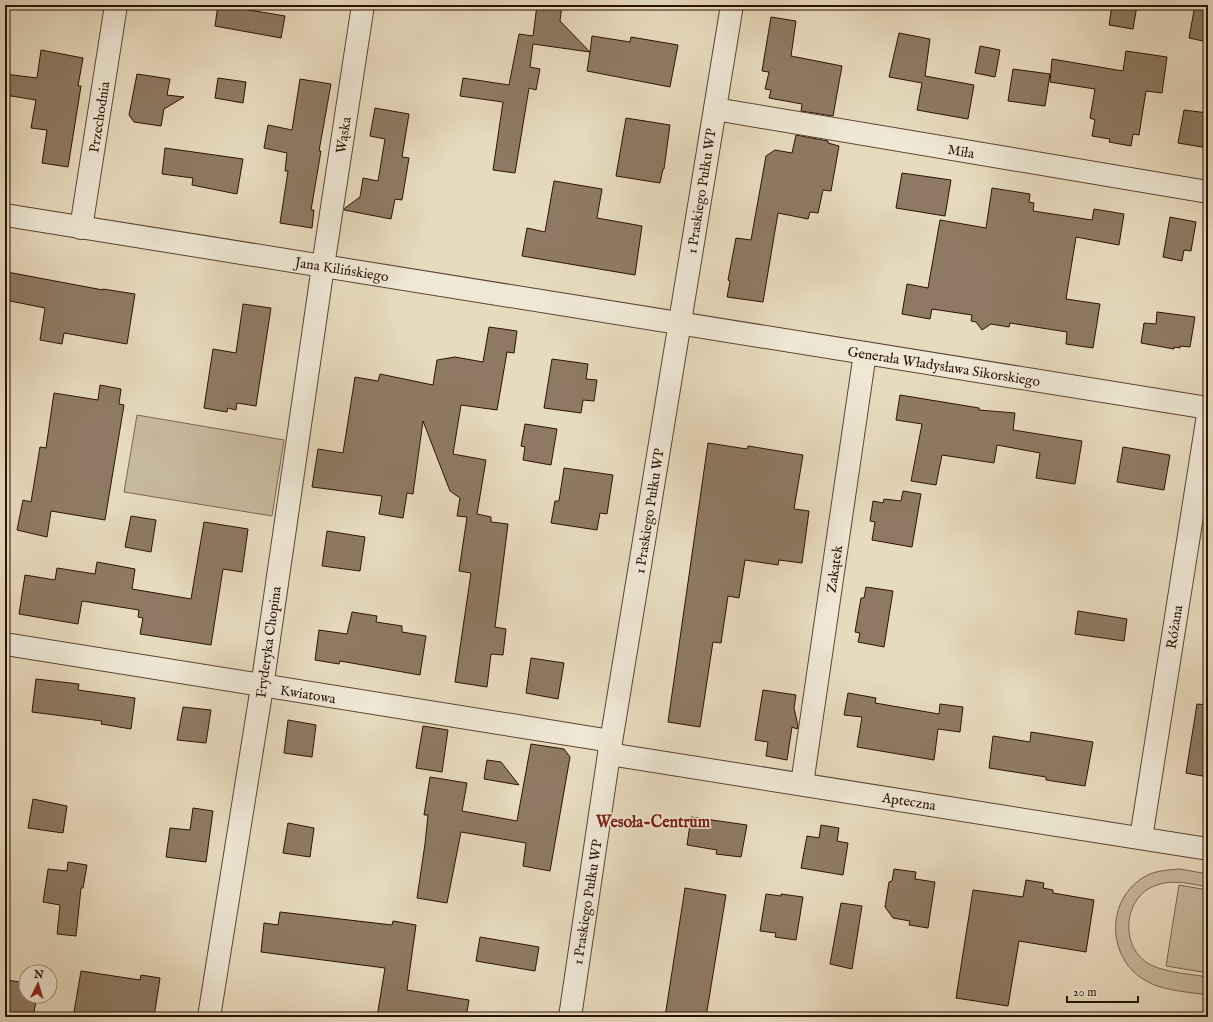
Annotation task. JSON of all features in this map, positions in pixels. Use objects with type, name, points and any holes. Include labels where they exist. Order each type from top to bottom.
[{"type":"street","name":"Przechodnia","points":[[81,228],[116,5]]},
{"type":"street","name":"Wąska","points":[[323,266],[363,5]]},
{"type":"street","name":"1 Praskiego Pułku WP","points":[[570,1017],[610,748],[732,5]]},
{"type":"street","name":"Miła","points":[[715,109],[1208,192]]},
{"type":"street","name":"Jana Kilińskiego","points":[[5,216],[680,324]]},
{"type":"street","name":"Fryderyka Chopina","points":[[209,1017],[262,687],[323,266]]},
{"type":"street","name":"Generała Władysława Sikorskiego","points":[[680,324],[1208,408]]},
{"type":"street","name":"Zakątek","points":[[802,784],[865,353]]},
{"type":"street","name":"Różana","points":[[1141,838],[1208,415]]},
{"type":"street","name":"Kwiatowa","points":[[5,644],[610,748]]},
{"type":"street","name":"Apteczna","points":[[610,748],[802,784],[1208,849]]},
{"type":"shaded area","points":[[137,415],[284,440],[272,516],[124,492]]},
{"type":"shaded area","points":[[1180,869],[1208,874],[1208,887],[1169,882],[1157,885],[1145,891],[1137,900],[1131,911],[1129,923],[1130,936],[1134,947],[1141,957],[1151,965],[1172,972],[1208,977],[1208,995],[1169,989],[1148,982],[1134,972],[1123,958],[1117,943],[1116,927],[1118,911],[1125,896],[1135,883],[1150,874],[1165,870]]},
{"type":"shaded area","points":[[1179,885],[1208,890],[1208,973],[1166,966]]},
{"type":"building","points":[[218,5],[249,8],[249,10],[285,16],[281,38],[215,26]]},
{"type":"building","points":[[537,5],[562,5],[560,21],[590,52],[533,44],[530,67],[540,69],[536,90],[529,88],[515,173],[493,170],[503,102],[460,96],[463,78],[509,85],[519,34],[533,36]]},
{"type":"building","points":[[1112,5],[1137,5],[1133,29],[1109,25]]},
{"type":"building","points":[[1195,5],[1208,5],[1208,42],[1189,38]]},
{"type":"building","points":[[771,17],[796,21],[791,56],[842,66],[833,116],[801,111],[802,104],[769,98],[771,90],[765,89],[769,72],[762,71]]},
{"type":"building","points":[[899,33],[930,39],[925,76],[974,85],[968,119],[917,110],[922,83],[889,77]]},
{"type":"building","points":[[592,36],[630,42],[631,37],[678,45],[670,87],[587,71]]},
{"type":"building","points":[[980,46],[1000,50],[995,77],[975,73]]},
{"type":"building","points":[[41,50],[83,58],[78,86],[81,86],[68,167],[42,163],[47,130],[31,128],[36,100],[5,95],[5,74],[37,78]]},
{"type":"building","points":[[1126,51],[1167,57],[1162,93],[1146,91],[1139,135],[1133,134],[1131,146],[1109,142],[1110,139],[1092,136],[1095,120],[1090,118],[1095,89],[1050,82],[1052,59],[1123,71]]},
{"type":"building","points":[[1013,69],[1050,74],[1045,106],[1008,101]]},
{"type":"building","points":[[137,74],[170,79],[167,95],[184,97],[164,109],[161,126],[134,122],[129,115]]},
{"type":"building","points":[[218,78],[246,82],[243,103],[215,98]]},
{"type":"building","points":[[300,79],[331,84],[319,151],[321,151],[311,210],[314,210],[312,228],[280,223],[288,171],[285,171],[287,153],[264,148],[268,125],[292,130]]},
{"type":"building","points":[[375,108],[409,114],[402,157],[409,158],[402,200],[395,199],[391,219],[344,210],[360,197],[363,178],[378,181],[385,139],[370,136]]},
{"type":"building","points":[[1184,110],[1208,113],[1208,148],[1178,143]]},
{"type":"building","points":[[626,118],[670,125],[664,169],[660,183],[616,176]]},
{"type":"building","points":[[796,135],[828,141],[828,143],[839,146],[831,191],[823,190],[818,213],[810,212],[808,219],[778,213],[763,302],[727,297],[730,281],[728,280],[736,238],[751,240],[766,156],[775,150],[792,153]]},
{"type":"building","points":[[165,148],[243,159],[237,194],[192,185],[193,178],[162,174]]},
{"type":"building","points":[[902,173],[951,180],[945,216],[896,208]]},
{"type":"building","points":[[554,181],[602,189],[597,218],[642,226],[635,275],[522,256],[527,228],[545,232]]},
{"type":"building","points":[[992,188],[1030,194],[1029,202],[1034,203],[1033,211],[1092,220],[1094,209],[1124,214],[1119,245],[1076,237],[1066,299],[1100,304],[1093,348],[1066,344],[1067,332],[1010,323],[1009,327],[991,324],[982,330],[976,322],[971,321],[972,315],[932,309],[930,319],[902,314],[907,284],[928,288],[940,220],[986,228]]},
{"type":"building","points":[[1170,217],[1196,222],[1191,251],[1184,250],[1182,261],[1163,257]]},
{"type":"building","points":[[7,272],[103,290],[135,294],[127,344],[64,333],[62,344],[40,340],[45,308],[5,300]]},
{"type":"building","points":[[243,304],[271,308],[256,406],[237,403],[236,410],[228,408],[227,412],[204,408],[213,349],[236,353]]},
{"type":"building","points":[[1157,312],[1195,317],[1190,347],[1180,346],[1180,348],[1174,347],[1174,349],[1141,343],[1144,323],[1156,324]]},
{"type":"building","points":[[489,327],[517,331],[514,353],[507,352],[497,410],[461,405],[453,454],[486,460],[477,514],[491,517],[491,522],[508,524],[495,627],[506,629],[503,655],[491,654],[487,687],[455,682],[471,573],[459,571],[467,517],[457,516],[460,498],[450,491],[423,421],[413,494],[407,493],[403,518],[379,514],[382,496],[312,487],[318,449],[343,453],[355,377],[378,381],[380,374],[433,385],[437,360],[455,357],[483,362]]},
{"type":"building","points":[[552,359],[588,364],[586,379],[597,380],[594,401],[583,400],[581,413],[544,408]]},
{"type":"building","points":[[100,385],[121,389],[119,404],[124,405],[105,520],[51,511],[47,537],[17,530],[23,500],[31,502],[40,447],[46,448],[54,393],[98,400]]},
{"type":"building","points":[[900,395],[979,408],[979,410],[1015,413],[1013,430],[1082,441],[1075,484],[1036,478],[1040,453],[997,445],[994,463],[942,455],[936,485],[911,481],[922,424],[896,420]]},
{"type":"building","points":[[525,424],[557,429],[551,465],[523,460],[525,447],[521,446]]},
{"type":"building","points":[[708,443],[747,449],[748,446],[803,455],[794,509],[809,511],[802,563],[779,560],[778,565],[745,560],[739,598],[728,596],[721,643],[713,642],[700,727],[668,722]]},
{"type":"building","points":[[1123,447],[1170,455],[1164,490],[1117,482]]},
{"type":"building","points":[[564,468],[613,475],[607,514],[600,513],[597,530],[551,523],[555,501],[559,501]]},
{"type":"building","points":[[903,491],[921,494],[912,547],[872,540],[875,522],[870,521],[873,501],[883,503],[884,499],[901,501]]},
{"type":"building","points":[[131,516],[156,520],[151,552],[125,547]]},
{"type":"building","points":[[204,522],[248,529],[242,572],[223,569],[211,645],[140,634],[143,618],[138,617],[139,610],[82,601],[78,624],[19,614],[25,575],[55,580],[57,568],[95,574],[97,562],[135,569],[132,589],[191,599]]},
{"type":"building","points":[[327,531],[365,537],[360,571],[322,566]]},
{"type":"building","points":[[866,587],[893,591],[884,647],[858,642],[860,633],[855,632],[861,598],[864,598]]},
{"type":"building","points":[[1078,611],[1127,619],[1124,641],[1075,634]]},
{"type":"building","points":[[352,612],[377,616],[376,622],[402,626],[402,632],[426,636],[420,675],[340,661],[339,664],[315,660],[319,630],[347,634]]},
{"type":"building","points":[[531,658],[564,663],[558,699],[526,693]]},
{"type":"building","points":[[36,679],[79,684],[78,690],[135,698],[131,729],[101,724],[102,721],[32,712]]},
{"type":"building","points":[[763,690],[796,695],[794,708],[798,726],[797,729],[792,727],[787,760],[766,756],[768,742],[755,740]]},
{"type":"building","points":[[848,693],[876,698],[875,703],[939,714],[940,704],[963,707],[960,732],[938,729],[934,760],[857,747],[862,717],[844,715]]},
{"type":"building","points":[[1197,704],[1208,705],[1208,777],[1186,773]]},
{"type":"building","points":[[183,707],[211,710],[206,743],[177,740]]},
{"type":"building","points":[[288,720],[316,725],[312,757],[284,753]]},
{"type":"building","points":[[423,726],[448,730],[442,772],[416,768]]},
{"type":"building","points":[[1031,732],[1093,742],[1085,786],[1046,780],[1046,777],[989,768],[993,736],[1030,742]]},
{"type":"building","points":[[531,744],[564,749],[570,757],[550,871],[523,866],[526,843],[461,832],[447,903],[417,898],[425,844],[428,815],[424,815],[430,777],[467,783],[462,811],[517,821]]},
{"type":"building","points":[[487,760],[501,762],[519,785],[484,779]]},
{"type":"building","points":[[33,799],[67,806],[63,833],[28,828]]},
{"type":"building","points":[[193,808],[213,811],[206,862],[166,857],[170,828],[190,830]]},
{"type":"building","points":[[691,817],[747,825],[741,857],[716,854],[717,850],[687,845]]},
{"type":"building","points":[[288,823],[314,828],[310,857],[283,853]]},
{"type":"building","points":[[821,825],[839,828],[837,841],[848,843],[843,875],[801,868],[807,836],[819,838]]},
{"type":"building","points":[[68,862],[87,865],[83,888],[81,888],[76,936],[57,934],[60,905],[43,902],[48,869],[67,871]]},
{"type":"building","points":[[894,869],[916,872],[915,879],[935,882],[928,928],[909,925],[910,921],[893,918],[885,907],[889,882],[892,881]]},
{"type":"building","points":[[1026,880],[1044,883],[1043,888],[1053,890],[1053,893],[1094,900],[1086,952],[1019,941],[1008,1006],[956,998],[973,890],[1023,897]]},
{"type":"building","points":[[685,888],[726,895],[706,1017],[665,1017]]},
{"type":"building","points":[[766,894],[781,896],[781,894],[803,897],[796,940],[775,937],[776,933],[760,931]]},
{"type":"building","points":[[841,903],[862,906],[852,969],[830,964]]},
{"type":"building","points":[[280,912],[392,925],[393,921],[416,925],[407,990],[469,1000],[466,1017],[377,1017],[385,968],[261,952],[264,923],[278,925]]},
{"type":"building","points":[[480,937],[539,947],[535,971],[476,961]]},
{"type":"building","points":[[81,971],[140,980],[141,975],[160,978],[154,1017],[108,1017],[74,1012]]},
{"type":"building","points":[[7,980],[18,982],[18,1004],[35,1004],[33,1017],[5,1013]]},
{"type":"district","name":"Wesoła-Centrum","points":[[653,821]]}]
